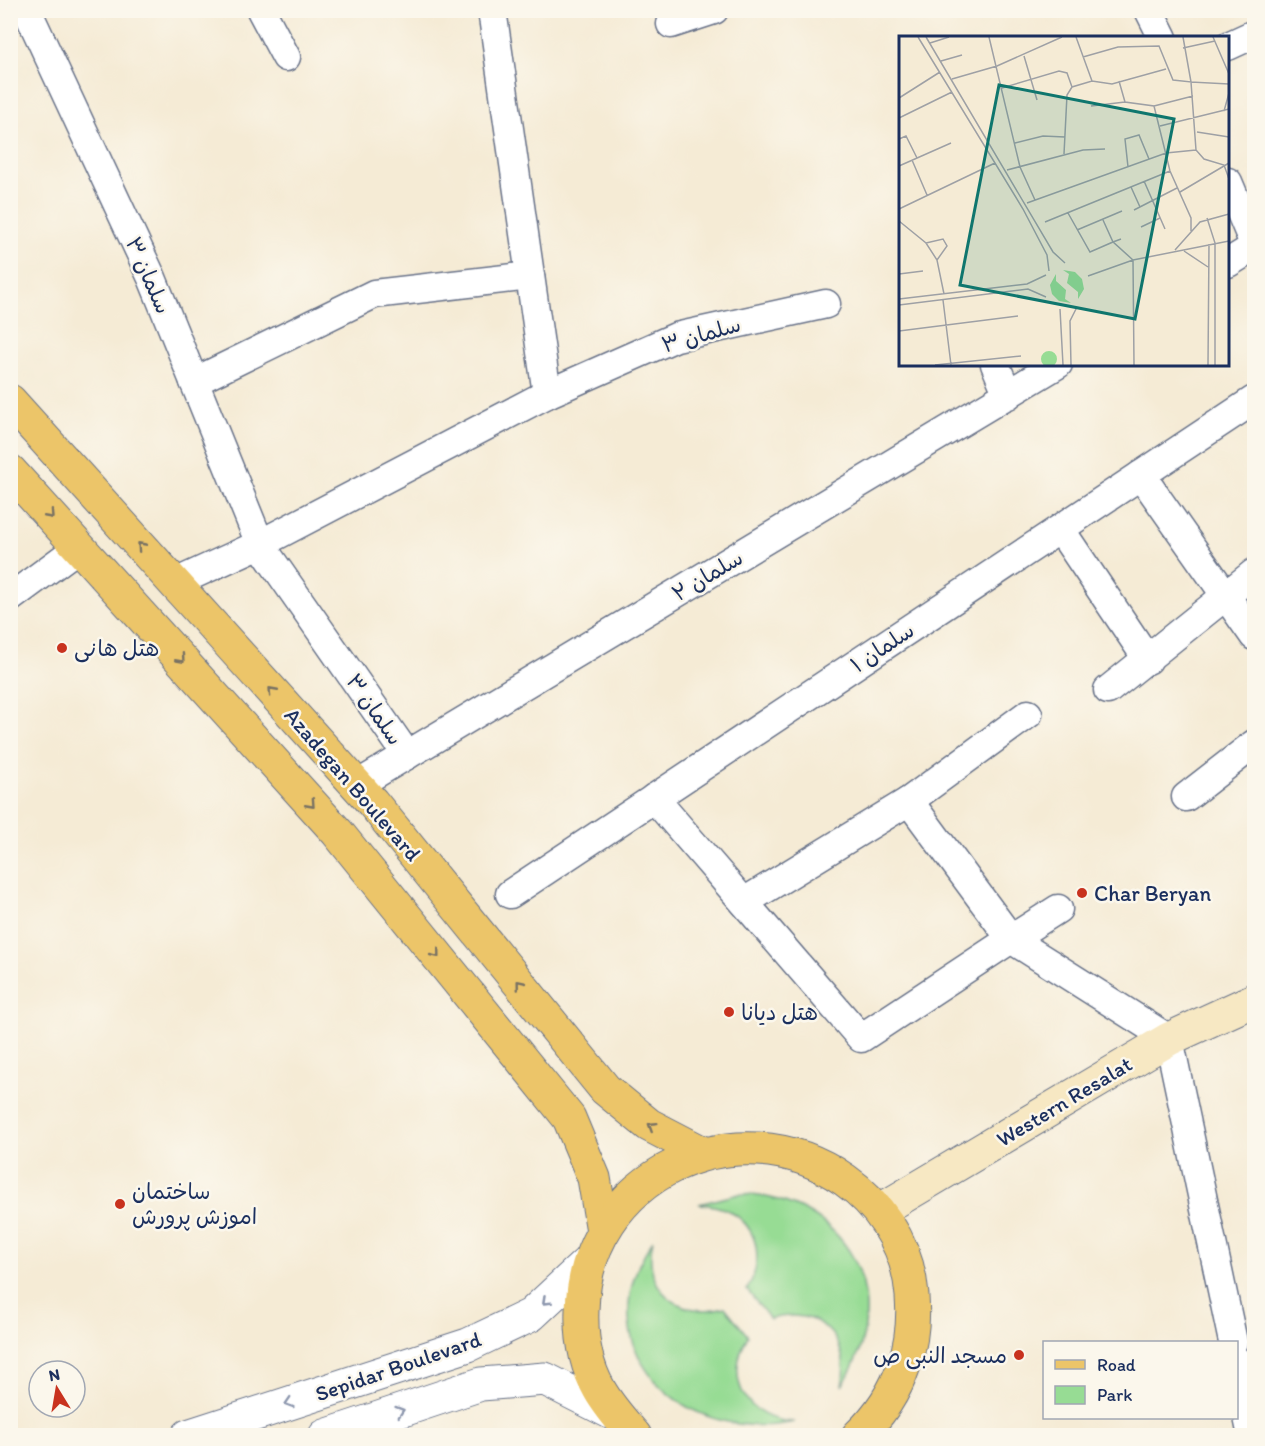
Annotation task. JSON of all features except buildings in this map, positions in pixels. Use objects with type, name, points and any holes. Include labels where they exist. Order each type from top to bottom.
[{"type":"main road","name":"Azadegan Boulevard","points":[[10,401],[357,785],[605,1089],[649,1125],[704,1154]]},
{"type":"main road","name":"Azadegan Boulevard","points":[[10,471],[337,832],[569,1118],[594,1178],[603,1231]]},
{"type":"main road","name":"Western Resalat","points":[[879,1211],[1169,1039],[1254,1000]]},
{"type":"main road","points":[[626,1425],[598,1388],[587,1357],[581,1325],[582,1292],[589,1261],[603,1231],[621,1205],[646,1182],[673,1165],[704,1154],[735,1148],[768,1148],[800,1156],[830,1169],[856,1188],[879,1211],[896,1239],[908,1269],[914,1301],[913,1333],[905,1365],[892,1395],[873,1421],[858,1436]]},
{"type":"street","points":[[261,10],[286,57]]},
{"type":"street","points":[[492,10],[547,394]]},
{"type":"street","points":[[671,24],[714,10]]},
{"type":"street","points":[[1149,10],[1162,36]]},
{"type":"street","name":"سلمان ۳","points":[[31,12],[152,278],[261,544],[407,755]]},
{"type":"street","points":[[1229,45],[1254,34]]},
{"type":"street","points":[[1229,187],[1254,246],[1229,262]]},
{"type":"street","points":[[194,382],[374,294],[530,276]]},
{"type":"street","name":"سلمان ۳","points":[[175,583],[261,544],[547,394],[676,337],[826,304]]},
{"type":"street","points":[[996,366],[1008,395]]},
{"type":"street","name":"سلمان ۲","points":[[357,785],[1055,366]]},
{"type":"street","name":"سلمان ۱","points":[[510,894],[1254,400]]},
{"type":"street","points":[[1141,475],[1254,636]]},
{"type":"street","points":[[1060,529],[1148,660]]},
{"type":"street","points":[[10,598],[79,547]]},
{"type":"street","points":[[1108,690],[1254,573]]},
{"type":"street","points":[[744,902],[909,801],[1028,714]]},
{"type":"street","points":[[1186,797],[1254,744]]},
{"type":"street","points":[[654,798],[861,1038],[1058,909]]},
{"type":"street","points":[[909,801],[1011,939],[1169,1039],[1233,1341]]},
{"type":"street","name":"Sepidar Boulevard","points":[[188,1436],[468,1345],[531,1315],[589,1261]]},
{"type":"street","points":[[1238,1370],[1252,1436]]},
{"type":"street","name":"Sepidar Boulevard","points":[[325,1436],[481,1384],[545,1379],[626,1425]]},
{"type":"green space","points":[[739,1194],[777,1200],[809,1213],[834,1232],[853,1257],[864,1286],[866,1318],[859,1352],[842,1386],[841,1353],[836,1340],[827,1329],[803,1317],[787,1316],[770,1319],[747,1290],[757,1259],[756,1244],[751,1232],[731,1212],[699,1204]]},
{"type":"green space","points":[[653,1240],[651,1257],[653,1273],[658,1286],[679,1304],[693,1309],[708,1310],[725,1307],[748,1336],[738,1367],[739,1381],[744,1394],[763,1414],[778,1420],[795,1422],[752,1425],[713,1418],[680,1402],[654,1379],[636,1350],[629,1316],[634,1279]]},
{"type":"place","name":"هتل هانی","points":[[62,648]]},
{"type":"place","name":"Char Beryan","points":[[1082,893]]},
{"type":"place","name":"هتل دیانا","points":[[729,1012]]},
{"type":"place","name":"ساختمان اموزش پرورش","points":[[120,1204]]},
{"type":"place","name":"مسجد النبی ص","points":[[1019,1355]]}]
